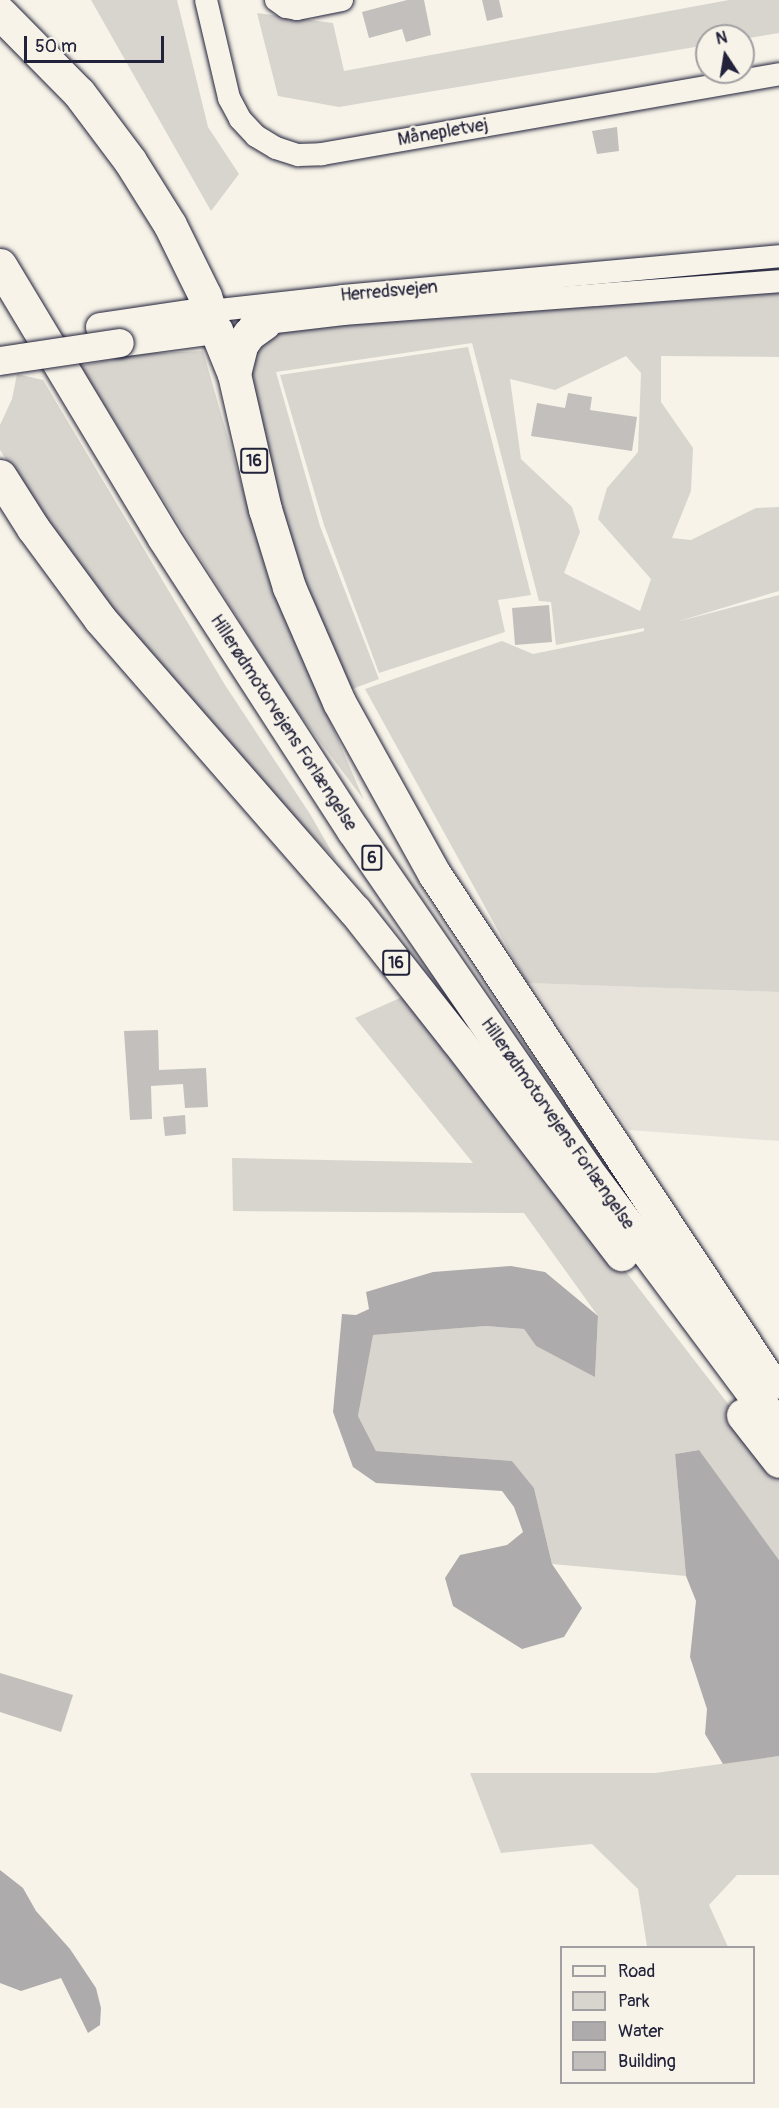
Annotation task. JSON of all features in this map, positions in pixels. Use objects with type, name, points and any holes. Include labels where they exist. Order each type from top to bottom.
[{"type":"highway","points":[[0,13],[79,93],[130,161],[170,225],[205,296],[213,321]]},
{"type":"highway","name":"Hillerødmotorvejens Forlængelse","points":[[0,265],[164,538],[353,830],[585,1168],[779,1428]]},
{"type":"highway","name":"16","points":[[213,321],[234,374],[266,509],[289,587],[339,702],[435,875],[779,1398]]},
{"type":"highway","points":[[234,374],[241,345],[249,334],[264,323]]},
{"type":"highway","name":"16","points":[[0,476],[33,528],[99,619],[355,911],[457,1040],[779,1461]]},
{"type":"main road","name":"Herredsvejen","points":[[0,341],[110,335],[213,321]]},
{"type":"main road","name":"Herredsvejen","points":[[0,361],[110,335]]},
{"type":"street","name":"Månepletvej","points":[[206,0],[229,98],[240,119],[256,136],[276,148],[298,154],[322,154],[779,74]]},
{"type":"street","points":[[276,0],[286,8],[297,9],[342,0]]},
{"type":"street","name":"Herredsvejen","points":[[213,321],[343,296],[779,256]]},
{"type":"street","name":"Herredsvejen","points":[[213,321],[264,323],[343,314],[779,281]]},
{"type":"shaded area","points":[[531,983],[779,992],[779,1141],[629,1130]]},
{"type":"green space","points":[[91,0],[177,0],[208,127],[239,174],[211,211]]},
{"type":"green space","points":[[729,0],[779,0],[779,33],[755,37],[755,24],[695,24],[695,47],[339,107],[278,96],[257,13],[333,23],[344,71]]},
{"type":"green space","points":[[779,292],[779,357],[661,356],[661,402],[693,448],[691,491],[672,538],[691,540],[756,508],[779,507],[779,591],[676,622],[779,595],[779,992],[527,983],[365,689],[502,641],[533,654],[636,633],[644,631],[644,628],[556,645],[551,602],[539,601],[472,343],[276,372],[320,526],[379,679],[344,692],[292,560],[249,375],[251,354],[267,334],[313,323]],"holes":[[[626,356],[641,373],[638,452],[607,488],[598,519],[651,579],[640,611],[564,573],[580,532],[572,507],[521,459],[510,379],[555,390]]]},
{"type":"green space","points":[[468,347],[531,595],[498,600],[505,632],[379,673],[324,525],[280,375]]},
{"type":"green space","points":[[203,351],[268,577],[364,800],[291,703],[80,366],[136,354]]},
{"type":"green space","points":[[17,374],[43,380],[225,685],[310,814],[337,861],[248,769],[164,672],[62,547],[0,450],[0,425],[12,399]]},
{"type":"green space","points":[[411,993],[779,1470],[779,1560],[698,1450],[675,1454],[686,1576],[552,1564],[534,1488],[512,1461],[376,1451],[358,1416],[372,1335],[486,1326],[524,1329],[536,1346],[595,1376],[598,1316],[524,1213],[233,1211],[232,1158],[473,1163],[355,1018]]},
{"type":"green space","points":[[779,1756],[779,1875],[737,1875],[709,1905],[728,1946],[647,1946],[638,1889],[592,1844],[501,1853],[470,1773],[655,1773]]},
{"type":"water","points":[[511,1266],[545,1272],[598,1316],[595,1377],[536,1346],[524,1329],[486,1326],[373,1335],[358,1416],[376,1451],[512,1461],[534,1488],[552,1564],[582,1608],[564,1637],[522,1649],[453,1606],[445,1578],[460,1555],[507,1545],[523,1532],[514,1507],[502,1491],[376,1483],[353,1467],[333,1412],[342,1314],[356,1315],[369,1309],[366,1292],[433,1272]]},
{"type":"water","points":[[699,1450],[779,1560],[779,1756],[723,1764],[705,1734],[707,1709],[690,1657],[696,1601],[686,1576],[675,1454]]},
{"type":"water","points":[[0,1870],[23,1888],[36,1911],[70,1949],[96,1988],[101,2008],[100,2025],[88,2033],[61,1978],[21,1991],[0,1983]]},
{"type":"building","points":[[407,0],[424,0],[431,35],[406,42],[402,29],[369,38],[362,12]]},
{"type":"building","points":[[482,0],[499,0],[503,17],[487,21]]},
{"type":"building","points":[[617,127],[619,151],[597,154],[592,131]]},
{"type":"building","points":[[568,393],[592,397],[590,410],[637,417],[632,451],[531,436],[537,403],[565,408]]},
{"type":"building","points":[[549,605],[552,642],[515,645],[512,608]]},
{"type":"building","points":[[158,1030],[159,1070],[206,1068],[208,1107],[185,1108],[183,1084],[151,1086],[152,1119],[130,1120],[124,1031]]},
{"type":"building","points":[[185,1115],[186,1134],[165,1136],[163,1117]]},
{"type":"building","points":[[0,1673],[73,1695],[61,1732],[0,1712]]}]
